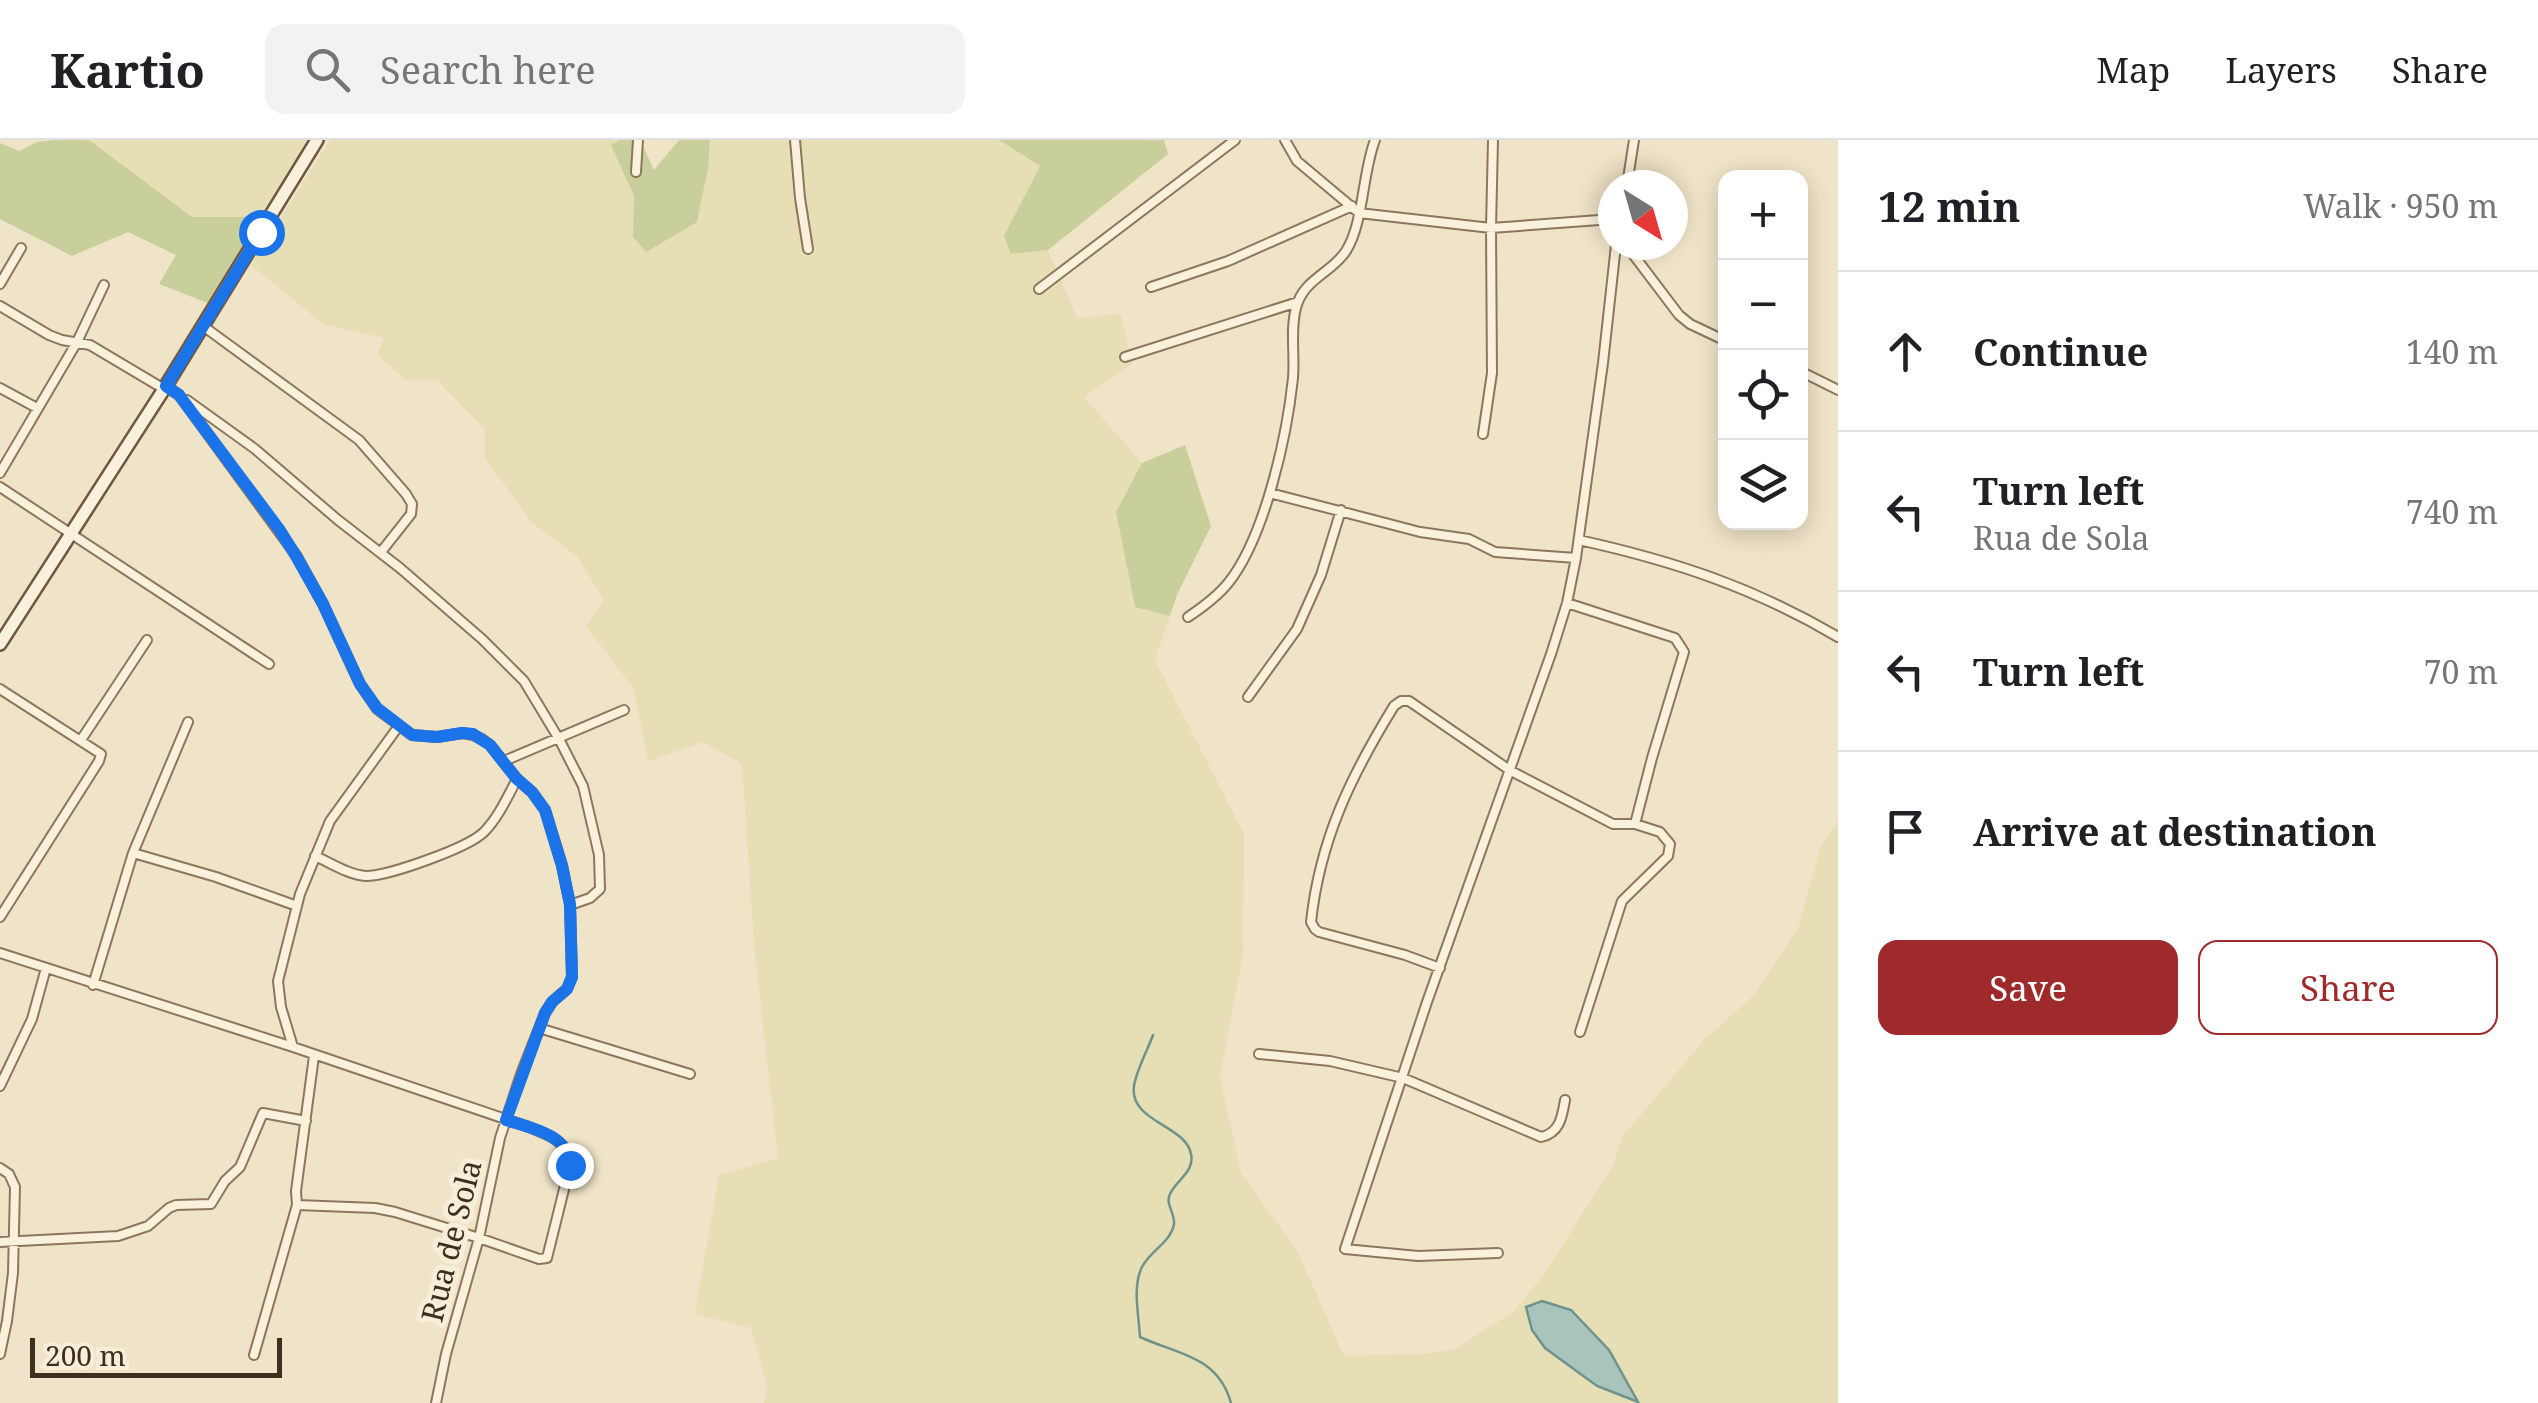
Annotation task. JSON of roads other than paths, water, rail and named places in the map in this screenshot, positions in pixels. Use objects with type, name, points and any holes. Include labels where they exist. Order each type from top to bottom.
[{"type":"main road","points":[[0,644],[5,626],[165,388],[317,140]]},
{"type":"street","points":[[636,172],[638,140]]},
{"type":"street","points":[[795,140],[808,249]]},
{"type":"street","points":[[1039,289],[1235,140]]},
{"type":"street","points":[[1285,140],[1297,161],[1356,210]]},
{"type":"street","points":[[1188,617],[1217,594],[1237,570],[1270,494],[1292,385],[1294,315],[1310,284],[1344,254],[1374,140]]},
{"type":"street","points":[[1483,434],[1492,373],[1493,140]]},
{"type":"street","points":[[1629,170],[1634,140]]},
{"type":"street","points":[[1151,287],[1356,210],[1491,228],[1598,219]]},
{"type":"street","points":[[0,284],[21,248]]},
{"type":"street","points":[[1498,1253],[1418,1256],[1344,1250],[1567,603],[1601,379],[1614,260]]},
{"type":"street","points":[[1638,260],[1679,314],[1690,324],[1718,336]]},
{"type":"street","points":[[0,473],[76,342],[104,285]]},
{"type":"street","points":[[1124,357],[1298,302]]},
{"type":"street","points":[[0,306],[48,334],[90,346],[179,395],[240,438],[458,617],[512,668],[559,739],[588,800],[600,888],[590,898],[570,904]]},
{"type":"street","points":[[203,326],[360,440],[406,494],[412,504],[411,514],[381,552]]},
{"type":"street","points":[[1808,375],[1838,390]]},
{"type":"street","points":[[0,388],[37,408]]},
{"type":"street","points":[[179,395],[279,529],[323,604],[360,684],[377,708],[398,727],[330,820],[297,906],[278,981],[293,1048]]},
{"type":"street","points":[[0,487],[269,664]]},
{"type":"street","points":[[1270,494],[1420,532],[1477,541],[1495,552],[1576,558]]},
{"type":"street","points":[[1248,697],[1298,629],[1322,575],[1341,510]]},
{"type":"street","points":[[1578,540],[1699,571],[1773,602],[1838,638]]},
{"type":"street","points":[[1567,603],[1674,638],[1684,652],[1635,824]]},
{"type":"street","points":[[82,740],[147,640]]},
{"type":"street","points":[[0,689],[101,754],[0,917]]},
{"type":"street","points":[[1440,968],[1320,932],[1310,919],[1334,818],[1362,758],[1401,701],[1409,701],[1511,772],[1613,824],[1635,824],[1660,832],[1670,844],[1668,856],[1622,902],[1580,1032]]},
{"type":"street","points":[[504,761],[624,710]]},
{"type":"street","points":[[93,984],[133,853],[188,722]]},
{"type":"street","name":"Rua de Sola","points":[[398,727],[423,738],[473,734],[490,745],[545,810],[570,904],[572,977],[567,989],[550,1005],[539,1028],[506,1120],[436,1403]]},
{"type":"street","points":[[315,856],[354,874],[371,876],[462,846],[490,825],[516,778]]},
{"type":"street","points":[[133,853],[216,876],[297,906]]},
{"type":"street","points":[[0,953],[506,1120],[558,1139],[569,1155],[548,1258],[539,1260],[375,1208],[298,1205]]},
{"type":"street","points":[[0,1086],[32,1019],[46,968]]},
{"type":"street","points":[[539,1028],[690,1074]]},
{"type":"street","points":[[1259,1054],[1330,1061],[1403,1078],[1541,1137],[1551,1135],[1557,1127],[1565,1100]]},
{"type":"street","points":[[254,1355],[298,1205],[296,1191],[314,1056]]},
{"type":"street","points":[[0,1242],[118,1236],[148,1226],[176,1205],[211,1204],[225,1181],[240,1167],[263,1113],[306,1121]]},
{"type":"street","points":[[0,1168],[9,1174],[15,1187],[13,1273],[0,1354]]},
{"type":"water","points":[[1542,1301],[1571,1310],[1609,1350],[1638,1402],[1597,1386],[1545,1348],[1532,1330],[1526,1307]]},
{"type":"waterway","points":[[1153,1035],[1135,1080],[1135,1098],[1149,1116],[1187,1144],[1191,1160],[1169,1198],[1172,1230],[1139,1275],[1140,1337],[1207,1366],[1225,1387],[1231,1403]]}]
